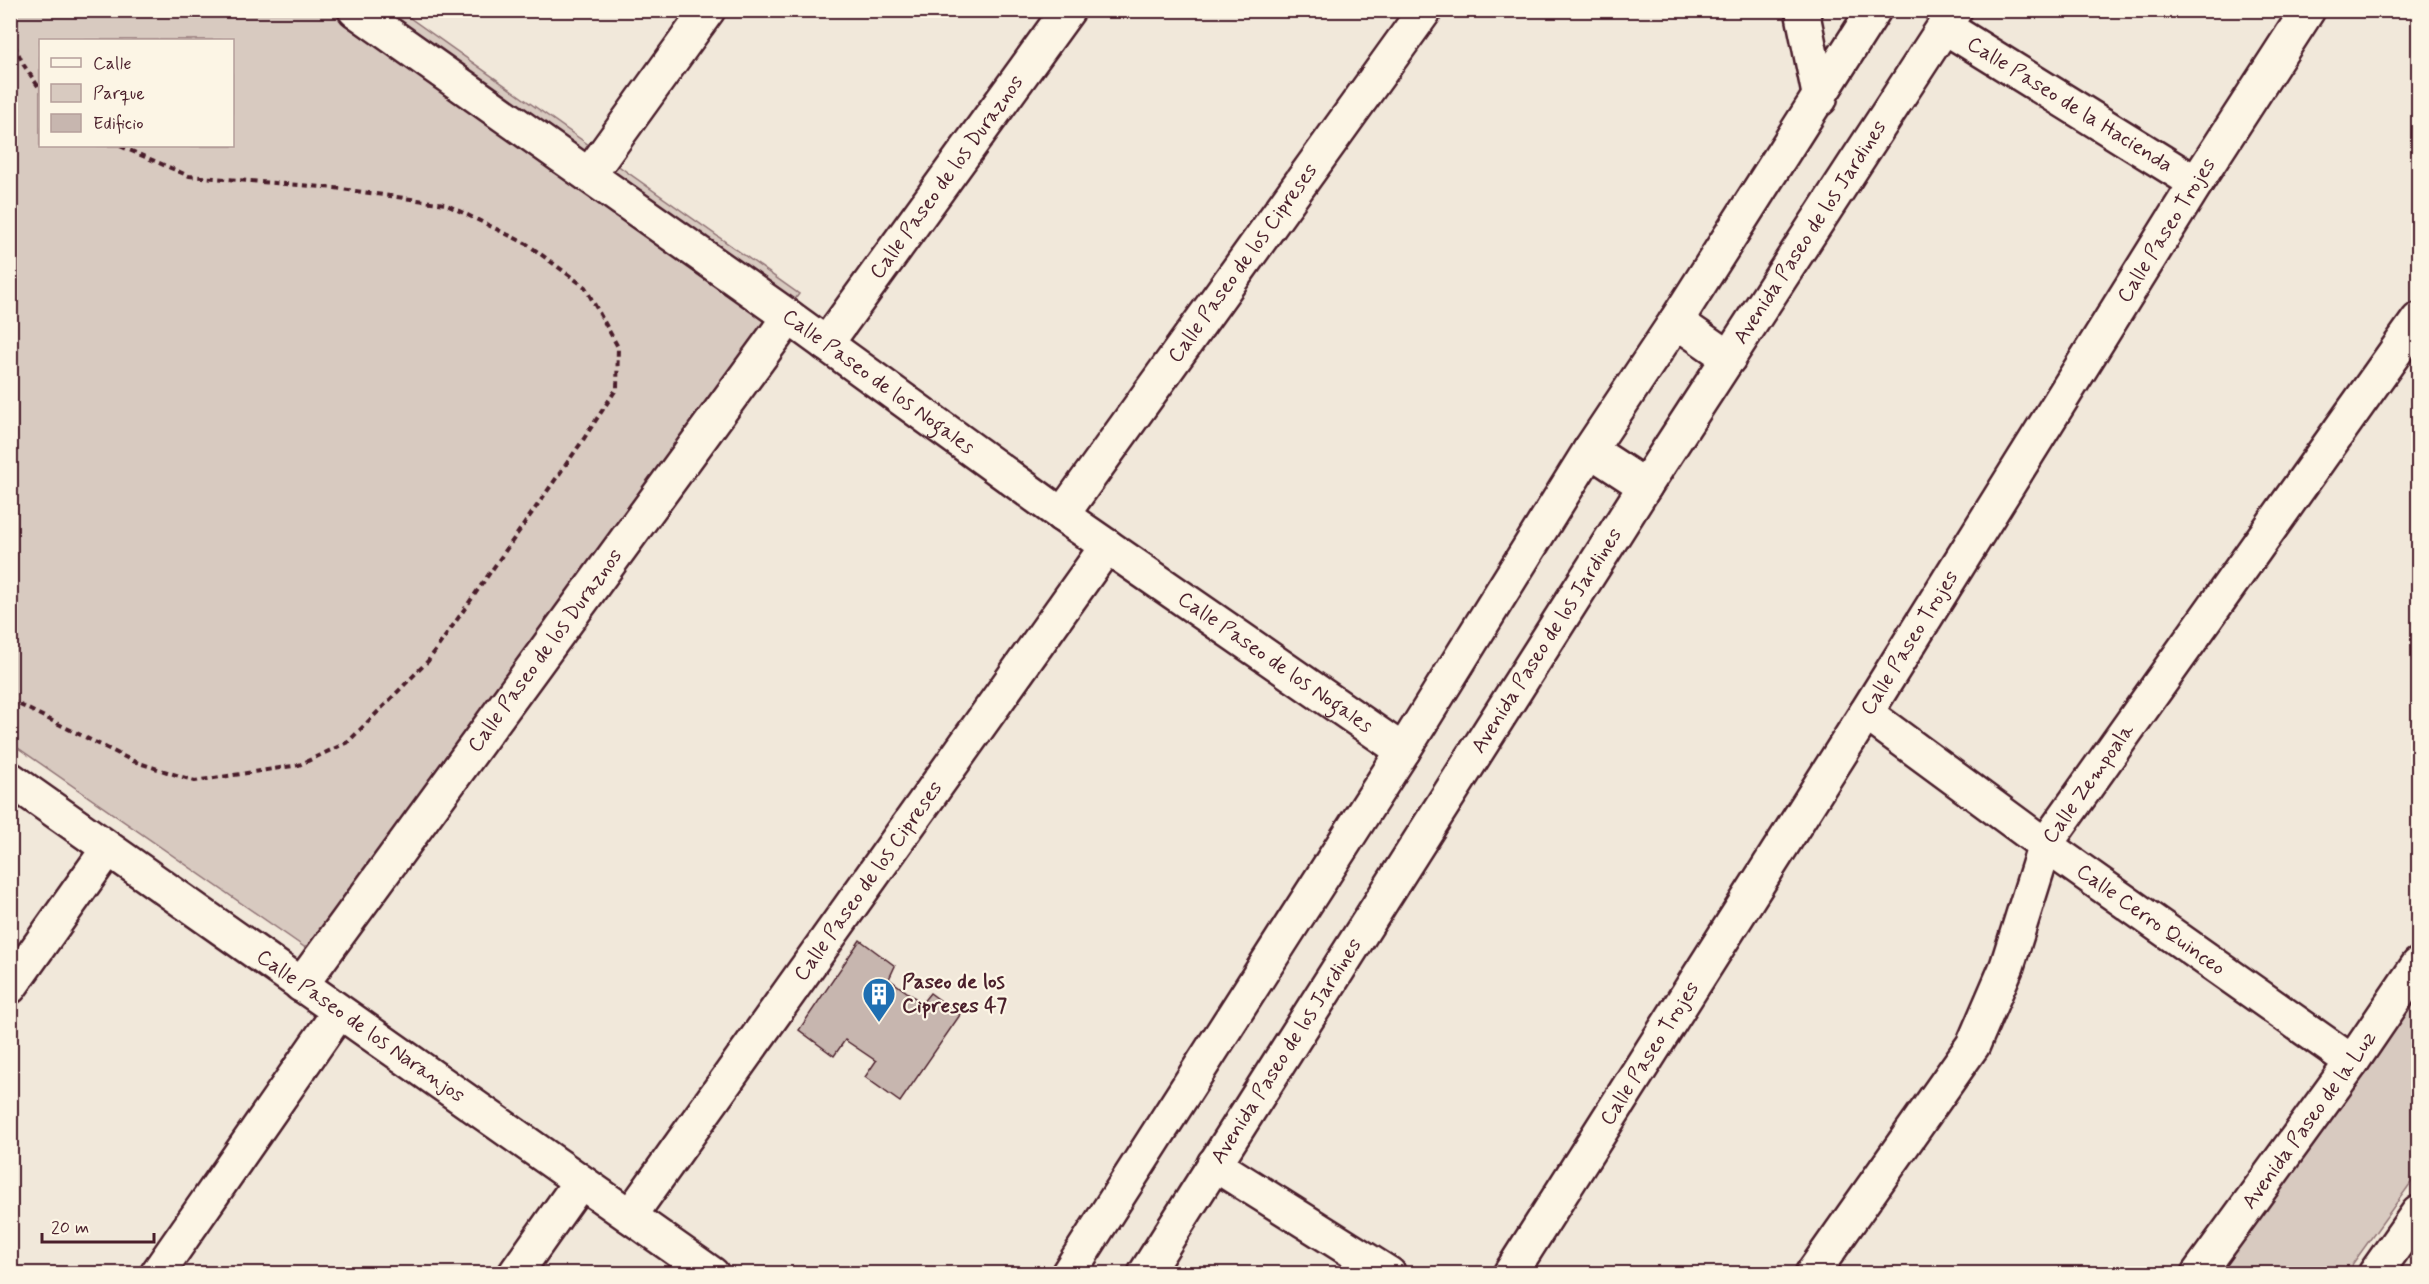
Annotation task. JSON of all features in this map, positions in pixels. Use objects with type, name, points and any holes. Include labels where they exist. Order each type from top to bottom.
[{"type":"street","name":"Calle Paseo de los Nogales","points":[[355,10],[789,317],[1062,515],[1403,751]]},
{"type":"street","points":[[589,175],[708,10]]},
{"type":"street","name":"Calle Paseo de los Duraznos","points":[[826,344],[1068,10]]},
{"type":"street","name":"Calle Paseo de los Cipreses","points":[[1062,515],[1425,10]]},
{"type":"street","points":[[1802,10],[1820,99]]},
{"type":"street","points":[[1068,1274],[1403,751],[1590,450],[1820,99],[1874,10]]},
{"type":"street","name":"Calle Paseo Trojes","points":[[1510,1274],[1866,713],[2196,183],[2308,10]]},
{"type":"street","name":"Calle Paseo de la Hacienda","points":[[1950,19],[2196,183]]},
{"type":"street","name":"Avenida Paseo de los Jardines","points":[[1145,1274],[1645,486],[1950,19]]},
{"type":"street","name":"Calle Paseo de los Duraznos","points":[[301,985],[789,317]]},
{"type":"street","name":"Calle Zempoala","points":[[1812,1274],[1974,1045],[2007,966],[2045,845],[2418,320]]},
{"type":"street","points":[[1676,321],[1729,358]]},
{"type":"street","points":[[1590,450],[1645,486]]},
{"type":"street","name":"Calle Paseo de los Cipreses","points":[[630,1216],[1107,546]]},
{"type":"street","name":"Calle Cerro Quinceo","points":[[1866,713],[2045,845],[2352,1062]]},
{"type":"street","name":"Calle Paseo de los Naranjos","points":[[10,779],[712,1274]]},
{"type":"street","points":[[10,987],[108,849]]},
{"type":"street","name":"Avenida Paseo de la Luz","points":[[2198,1274],[2352,1062],[2418,965]]},
{"type":"street","points":[[157,1274],[339,1012]]},
{"type":"street","points":[[1214,1164],[1389,1274]]},
{"type":"street","points":[[515,1274],[580,1182]]},
{"type":"street","points":[[2375,1274],[2418,1213]]},
{"type":"path","points":[[10,35],[23,64],[39,88]]},
{"type":"path","points":[[10,700],[62,728],[133,761],[195,781],[299,765],[348,742],[428,661],[581,443],[616,388],[618,347],[585,287],[527,244],[445,204],[335,188],[189,176],[122,147]]},
{"type":"green space","points":[[11,11],[400,11],[799,294],[320,958],[11,743]]},
{"type":"green space","points":[[2418,986],[2418,1173],[2346,1273],[2210,1274]]},
{"type":"building","name":"Paseo de los Cipreses 47","points":[[860,940],[895,966],[889,979],[922,1003],[930,993],[960,1015],[900,1102],[865,1077],[876,1061],[845,1040],[834,1056],[799,1030]]},
{"type":"place","name":"Paseo de los Cipreses 47","points":[[879,1023]]}]
